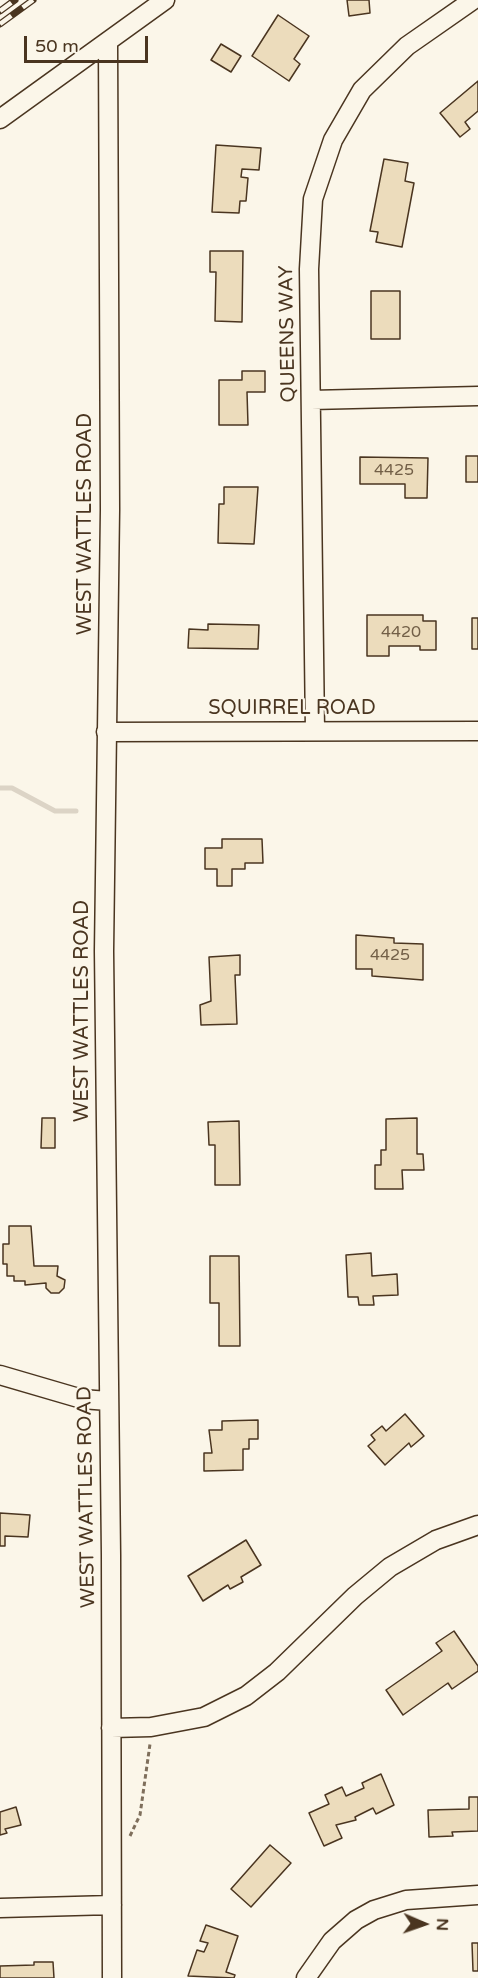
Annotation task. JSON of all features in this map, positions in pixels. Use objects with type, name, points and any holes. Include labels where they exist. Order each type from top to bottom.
[{"type":"street","points":[[0,119],[165,0]]},
{"type":"street","name":"QUEENS WAY","points":[[315,731],[311,216],[327,155],[362,90],[407,46],[473,0]]},
{"type":"street","name":"WEST WATTLES ROAD","points":[[108,43],[110,510],[105,961],[111,1978]]},
{"type":"street","points":[[311,400],[478,396]]},
{"type":"street","name":"SQUIRREL ROAD","points":[[106,732],[478,731]]},
{"type":"street","points":[[0,1375],[82,1399],[108,1401]]},
{"type":"street","points":[[111,1728],[151,1727],[204,1717],[246,1696],[277,1672],[355,1596],[390,1567],[436,1540],[478,1525]]},
{"type":"street","points":[[306,1978],[332,1941],[356,1920],[374,1910],[425,1897],[478,1895]]},
{"type":"street","points":[[0,1908],[112,1905]]},
{"type":"path","points":[[129,1839],[140,1815],[151,1738]]},
{"type":"building","points":[[347,0],[369,0],[370,13],[349,16]]},
{"type":"building","points":[[278,15],[309,36],[294,59],[300,64],[289,81],[252,56]]},
{"type":"building","points":[[221,44],[241,56],[231,72],[211,60]]},
{"type":"building","points":[[478,81],[478,111],[465,122],[470,129],[460,137],[440,113]]},
{"type":"building","points":[[216,145],[261,148],[259,170],[242,169],[241,177],[248,178],[246,201],[240,201],[239,213],[212,212]]},
{"type":"building","points":[[384,159],[408,163],[405,181],[414,183],[402,247],[376,242],[378,232],[370,231]]},
{"type":"building","points":[[210,251],[243,251],[242,322],[215,321],[216,272],[210,272]]},
{"type":"building","points":[[371,291],[400,291],[400,339],[371,339]]},
{"type":"building","points":[[242,371],[265,371],[265,392],[247,392],[248,425],[219,425],[219,380],[242,380]]},
{"type":"building","points":[[466,456],[478,456],[478,482],[466,482]]},
{"type":"building","points":[[360,457],[428,458],[427,498],[405,498],[405,484],[360,484]]},
{"type":"building","points":[[224,487],[258,487],[254,544],[218,543],[219,504],[224,504]]},
{"type":"building","points":[[367,615],[423,615],[423,621],[436,621],[436,650],[420,650],[420,646],[389,646],[389,656],[367,656]]},
{"type":"building","points":[[472,618],[478,618],[478,649],[472,649]]},
{"type":"building","points":[[208,624],[259,625],[258,649],[188,648],[189,629],[208,630]]},
{"type":"building","points":[[222,839],[262,839],[263,863],[245,863],[245,869],[232,869],[232,886],[217,886],[217,869],[205,869],[205,848],[222,848]]},
{"type":"building","points":[[356,935],[394,938],[394,943],[423,944],[423,980],[372,976],[372,969],[356,969]]},
{"type":"building","points":[[240,955],[240,975],[235,975],[237,1024],[201,1025],[200,1005],[211,1001],[209,957]]},
{"type":"building","points":[[42,1118],[55,1118],[55,1148],[41,1148]]},
{"type":"building","points":[[417,1118],[417,1154],[423,1154],[424,1170],[402,1170],[403,1189],[375,1189],[375,1165],[381,1165],[381,1150],[386,1150],[386,1119]]},
{"type":"building","points":[[239,1121],[240,1185],[215,1185],[215,1145],[209,1145],[208,1122]]},
{"type":"building","points":[[9,1226],[31,1226],[34,1266],[58,1266],[57,1276],[65,1280],[64,1288],[59,1293],[51,1293],[46,1288],[46,1283],[25,1285],[25,1281],[14,1281],[14,1276],[7,1276],[7,1264],[3,1264],[3,1244],[9,1244]]},
{"type":"building","points":[[371,1253],[372,1276],[397,1274],[398,1295],[373,1296],[374,1305],[359,1305],[358,1297],[348,1297],[346,1255]]},
{"type":"building","points":[[210,1256],[239,1256],[240,1346],[219,1346],[219,1303],[210,1303]]},
{"type":"building","points":[[405,1414],[424,1436],[411,1447],[409,1443],[385,1465],[368,1446],[375,1440],[371,1435],[382,1426],[386,1431]]},
{"type":"building","points":[[258,1420],[258,1439],[249,1439],[249,1449],[243,1449],[243,1470],[204,1471],[204,1453],[212,1453],[209,1430],[222,1430],[222,1421]]},
{"type":"building","points":[[0,1513],[30,1515],[28,1537],[5,1536],[5,1546],[0,1546]]},
{"type":"building","points":[[246,1540],[261,1565],[241,1577],[243,1582],[230,1589],[228,1585],[203,1601],[188,1576]]},
{"type":"building","points":[[454,1631],[478,1666],[478,1671],[452,1689],[448,1683],[403,1715],[386,1690],[442,1651],[436,1643]]},
{"type":"building","points":[[381,1774],[394,1805],[376,1814],[373,1808],[355,1817],[356,1820],[336,1825],[342,1838],[324,1846],[309,1813],[329,1804],[325,1795],[342,1787],[346,1796],[364,1788],[362,1783]]},
{"type":"building","points":[[469,1797],[478,1797],[478,1831],[452,1832],[453,1836],[429,1837],[428,1810],[469,1809]]},
{"type":"building","points":[[16,1807],[21,1825],[5,1829],[7,1833],[0,1835],[0,1812]]},
{"type":"building","points":[[270,1845],[291,1863],[251,1907],[231,1889]]},
{"type":"building","points":[[206,1925],[238,1936],[226,1972],[235,1975],[234,1978],[188,1976],[197,1950],[204,1952],[208,1943],[200,1941]]},
{"type":"building","points":[[472,1943],[478,1943],[478,1971],[473,1971]]},
{"type":"building","points":[[34,1962],[53,1962],[54,1978],[0,1978],[0,1966],[34,1965]]},
{"type":"waterway","points":[[0,788],[12,788],[55,811],[76,811]]},
{"type":"railway","points":[[0,11],[15,0]]},
{"type":"railway","points":[[0,24],[33,0]]}]
